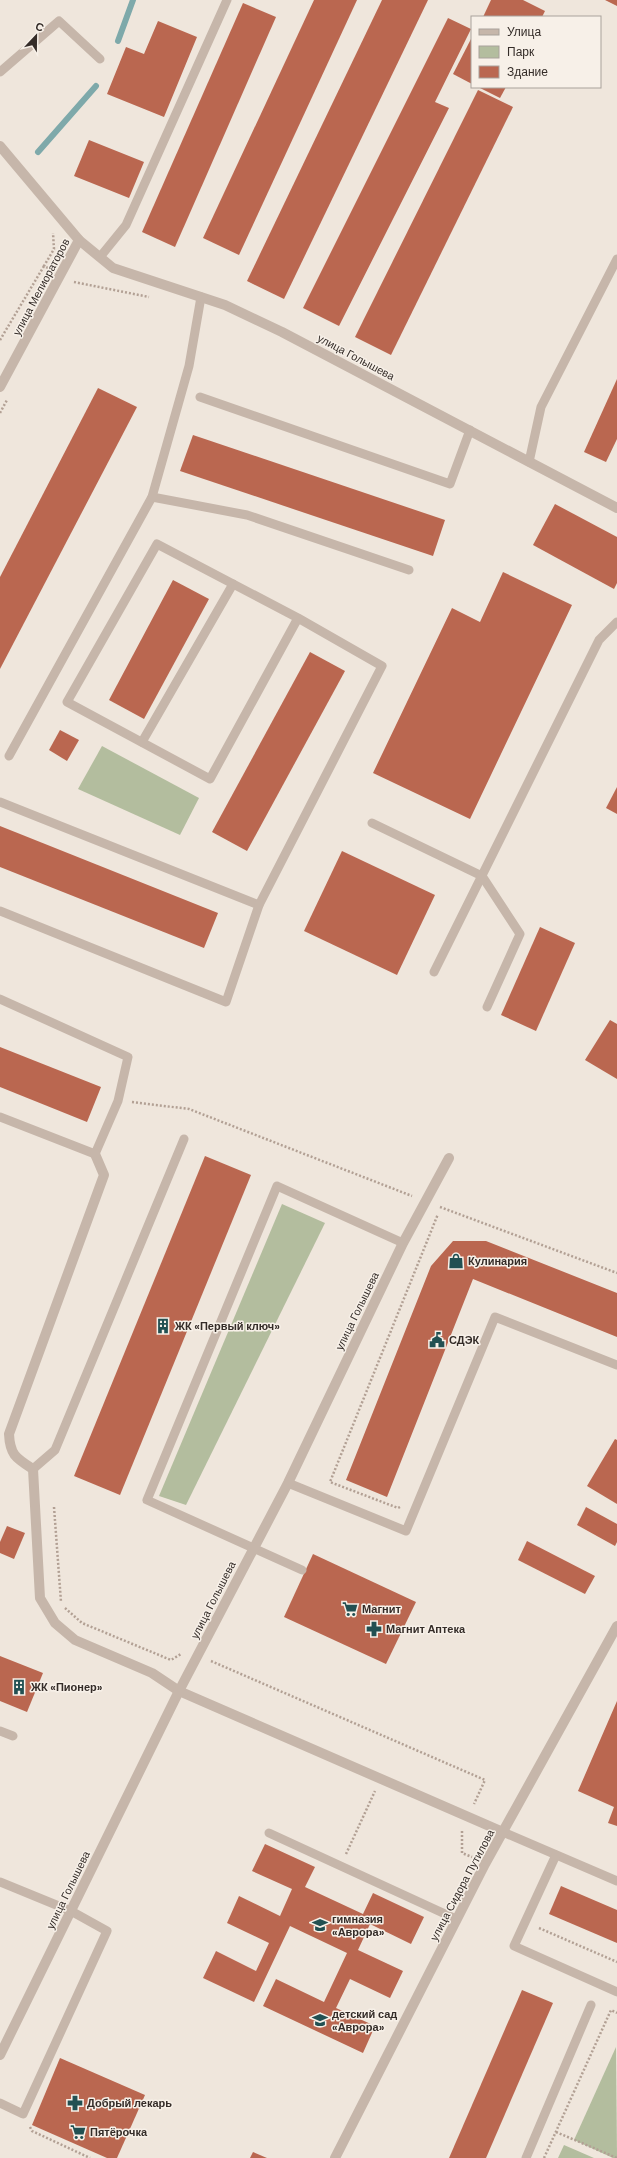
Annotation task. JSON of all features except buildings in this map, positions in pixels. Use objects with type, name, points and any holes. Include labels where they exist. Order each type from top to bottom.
[{"type":"street","name":"улица Голышева","points":[[0,146],[79,240],[113,268],[225,305],[282,332],[617,508]]},
{"type":"street","name":"улица Мелиораторов","points":[[0,387],[79,240]]},
{"type":"street","points":[[94,1154],[104,1175],[9,1434],[10,1449],[18,1459],[33,1469],[40,1598],[55,1623],[74,1640],[152,1673],[179,1691],[503,1832]]},
{"type":"street","name":"улица Голышева","points":[[0,2055],[179,1691],[288,1483],[403,1243],[449,1158]]},
{"type":"street","name":"улица Сидора Путилова","points":[[335,2158],[456,1919],[617,1626]]},
{"type":"lane","points":[[100,257],[126,225],[227,0]]},
{"type":"lane","points":[[0,72],[59,21],[100,59]]},
{"type":"lane","points":[[529,462],[541,407],[617,259]]},
{"type":"lane","points":[[9,756],[152,497],[189,366],[201,297]]},
{"type":"lane","points":[[200,397],[450,484],[470,430]]},
{"type":"lane","points":[[152,497],[247,516],[409,570]]},
{"type":"lane","points":[[0,911],[226,1002],[259,905],[382,666],[298,618],[157,544],[67,702],[210,779],[298,618]]},
{"type":"lane","points":[[142,742],[233,584]]},
{"type":"lane","points":[[434,972],[599,640],[617,622]]},
{"type":"lane","points":[[0,802],[259,905]]},
{"type":"lane","points":[[372,822],[482,876],[520,934],[486,1007]]},
{"type":"lane","points":[[0,999],[128,1057],[118,1101],[94,1154],[0,1117]]},
{"type":"lane","points":[[33,1469],[55,1450],[184,1139]]},
{"type":"lane","points":[[302,1570],[147,1500],[277,1186],[403,1243]]},
{"type":"lane","points":[[288,1483],[406,1531],[495,1317],[617,1365]]},
{"type":"lane","points":[[0,1731],[14,1736]]},
{"type":"lane","points":[[503,1832],[617,1881]]},
{"type":"lane","points":[[269,1833],[456,1919]]},
{"type":"lane","points":[[556,1855],[514,1946],[617,1992]]},
{"type":"lane","points":[[0,1882],[71,1911],[107,1931],[23,2114],[0,2103]]},
{"type":"lane","points":[[526,2158],[591,2005]]},
{"type":"path","points":[[0,340],[54,249],[53,230]]},
{"type":"path","points":[[44,266],[60,275]]},
{"type":"path","points":[[118,1101],[189,1109],[426,1202],[617,1273]]},
{"type":"path","points":[[403,1505],[398,1508],[330,1482],[440,1207]]},
{"type":"path","points":[[54,1507],[61,1605],[82,1623],[171,1660],[188,1651],[485,1780],[461,1832],[462,1852],[486,1864]]},
{"type":"path","points":[[341,1866],[381,1779]]},
{"type":"path","points":[[542,1921],[539,1928],[617,1962]]},
{"type":"path","points":[[544,2158],[611,2010],[617,2013]]},
{"type":"path","points":[[23,2114],[32,2131],[90,2158]]},
{"type":"path","points":[[556,2132],[617,2158]]},
{"type":"green space","points":[[102,746],[199,798],[180,835],[78,789]]},
{"type":"green space","points":[[282,1204],[325,1223],[186,1505],[159,1496]]},
{"type":"green space","points":[[616,2047],[617,2158],[613,2158],[574,2140]]},
{"type":"green space","points":[[564,2145],[594,2158],[558,2158]]},
{"type":"waterway","points":[[118,41],[133,0]]},
{"type":"waterway","points":[[38,152],[96,86]]},
{"type":"place","name":"Кулинария","points":[[456,1261]]},
{"type":"place","name":"ЖК «Первый ключ»","points":[[163,1326]]},
{"type":"place","name":"СДЭК","points":[[437,1340]]},
{"type":"place","name":"Магнит","points":[[350,1609]]},
{"type":"place","name":"Магнит Аптека","points":[[374,1629]]},
{"type":"place","name":"ЖК «Пионер»","points":[[19,1687]]},
{"type":"place","name":"гимназия «Аврора»","points":[[320,1925]]},
{"type":"place","name":"детский сад «Аврора»","points":[[320,2020]]},
{"type":"place","name":"Добрый лекарь","points":[[75,2103]]},
{"type":"place","name":"Пятёрочка","points":[[78,2132]]}]
